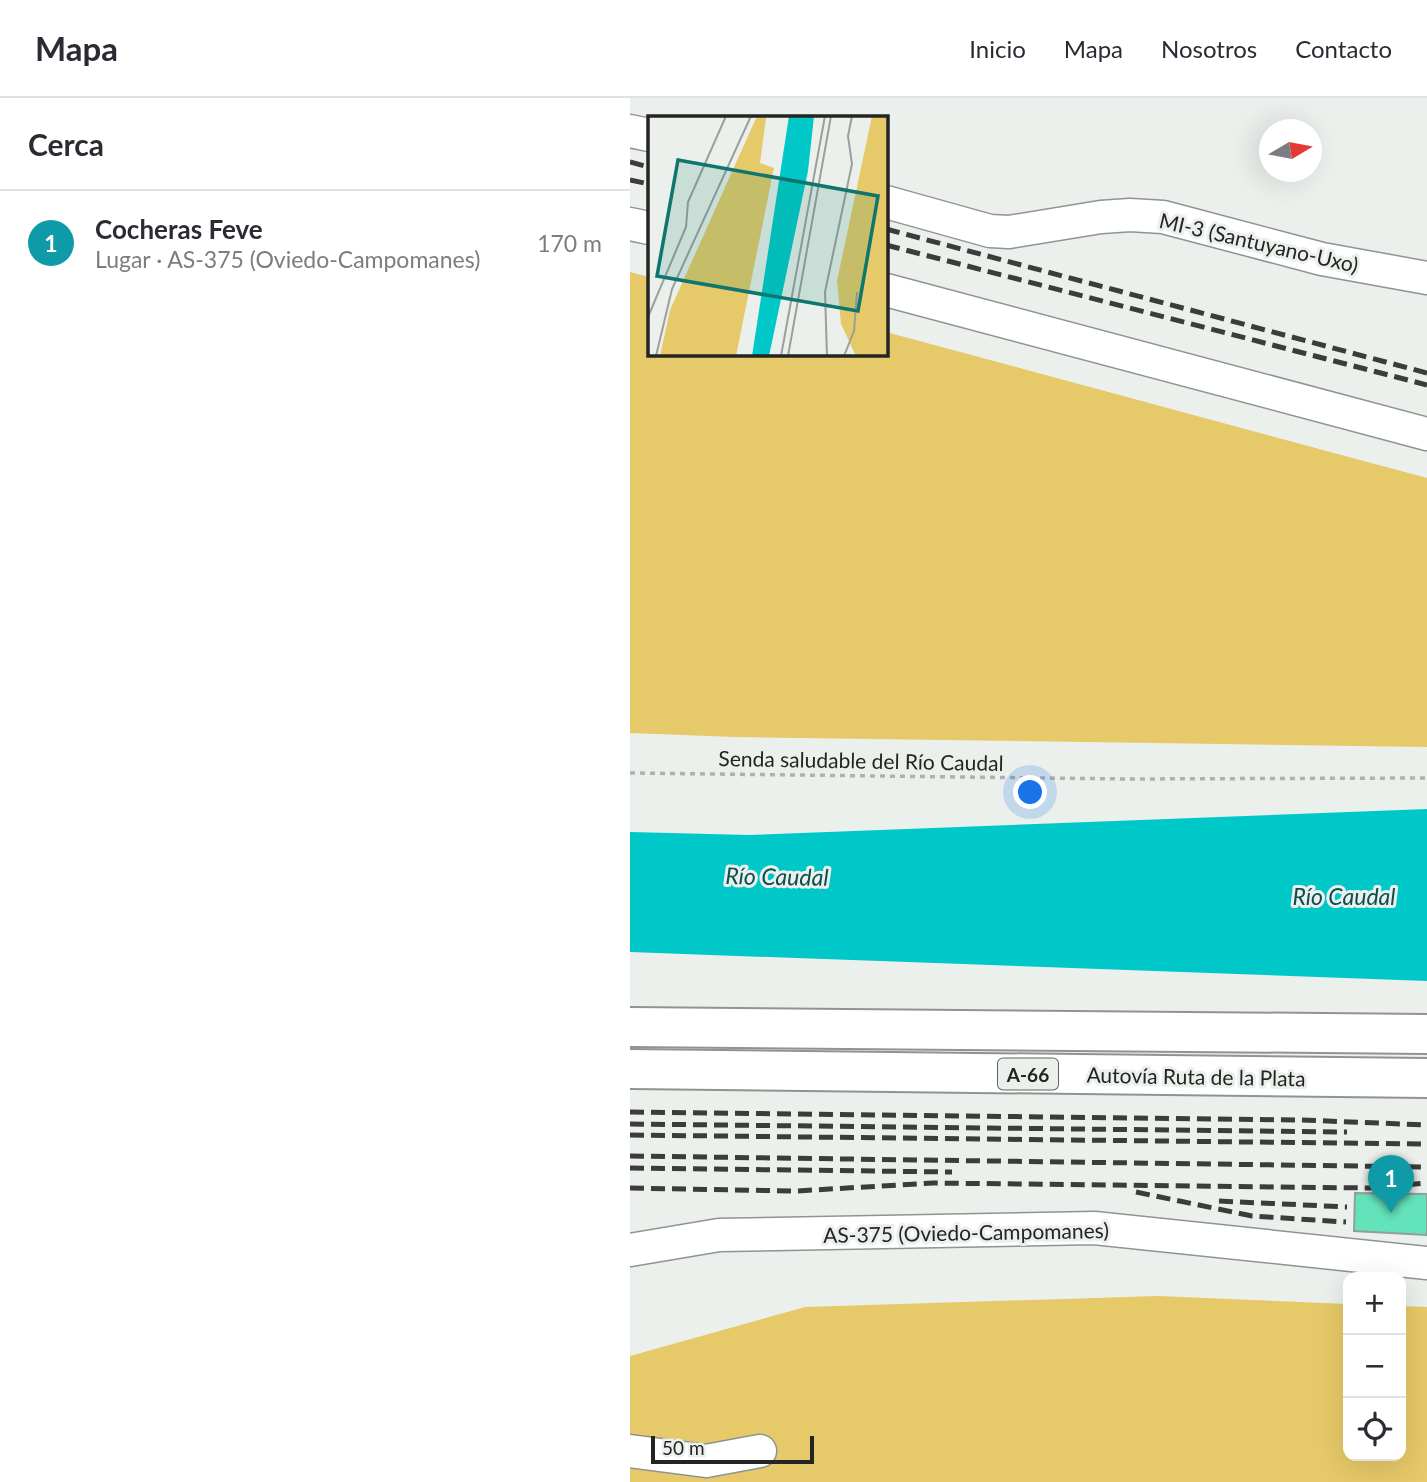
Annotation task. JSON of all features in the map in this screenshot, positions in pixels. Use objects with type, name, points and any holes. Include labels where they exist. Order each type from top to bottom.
[{"type":"highway","name":"Autovía Ruta de la Plata","points":[[630,1027],[1427,1034]]},
{"type":"highway","name":"Autovía Ruta de la Plata","points":[[630,1069],[1427,1079]]},
{"type":"street","points":[[630,131],[648,135]]},
{"type":"street","name":"MI-3 (Santuyano-Uxo)","points":[[887,202],[990,231],[1009,232],[1101,217],[1163,217],[1322,259],[1427,278]]},
{"type":"street","points":[[630,224],[648,229]]},
{"type":"street","points":[[887,290],[1427,434]]},
{"type":"street","name":"AS-375 (Oviedo-Campomanes)","points":[[630,1250],[719,1236],[1094,1228],[1427,1263]]},
{"type":"street","points":[[630,1451],[706,1461],[760,1451]]},
{"type":"path","name":"Senda saludable del Río Caudal","points":[[630,773],[1126,779],[1427,778]]},
{"type":"shaded area","points":[[630,272],[648,277],[648,355],[887,355],[887,332],[1427,478],[1427,747],[735,737],[630,733]]},
{"type":"shaded area","points":[[1158,1296],[1343,1304],[1343,1461],[1406,1461],[1406,1306],[1427,1307],[1427,1482],[630,1482],[630,1356],[805,1307]]},
{"type":"water","name":"Río Caudal","points":[[1427,809],[1427,981],[630,952],[630,832],[749,835]]},
{"type":"building","points":[[1355,1193],[1427,1194],[1427,1235],[1354,1231]]},
{"type":"railway","points":[[630,162],[648,167]]},
{"type":"railway","points":[[630,180],[648,184]]},
{"type":"railway","points":[[887,229],[1427,373]]},
{"type":"railway","points":[[887,245],[1427,385]]},
{"type":"railway","points":[[630,1112],[1302,1120],[1427,1125]]},
{"type":"railway","points":[[630,1124],[1347,1132]]},
{"type":"railway","points":[[630,1135],[1427,1144]]},
{"type":"railway","points":[[630,1156],[1427,1167]]},
{"type":"railway","points":[[630,1168],[952,1172]]},
{"type":"railway","points":[[630,1188],[796,1191],[933,1183],[1369,1188],[1427,1183]]},
{"type":"railway","points":[[1136,1192],[1252,1216],[1346,1222]]},
{"type":"railway","points":[[1219,1201],[1347,1207]]},
{"type":"place","name":"Cocheras Feve","points":[[1391,1213]]}]
